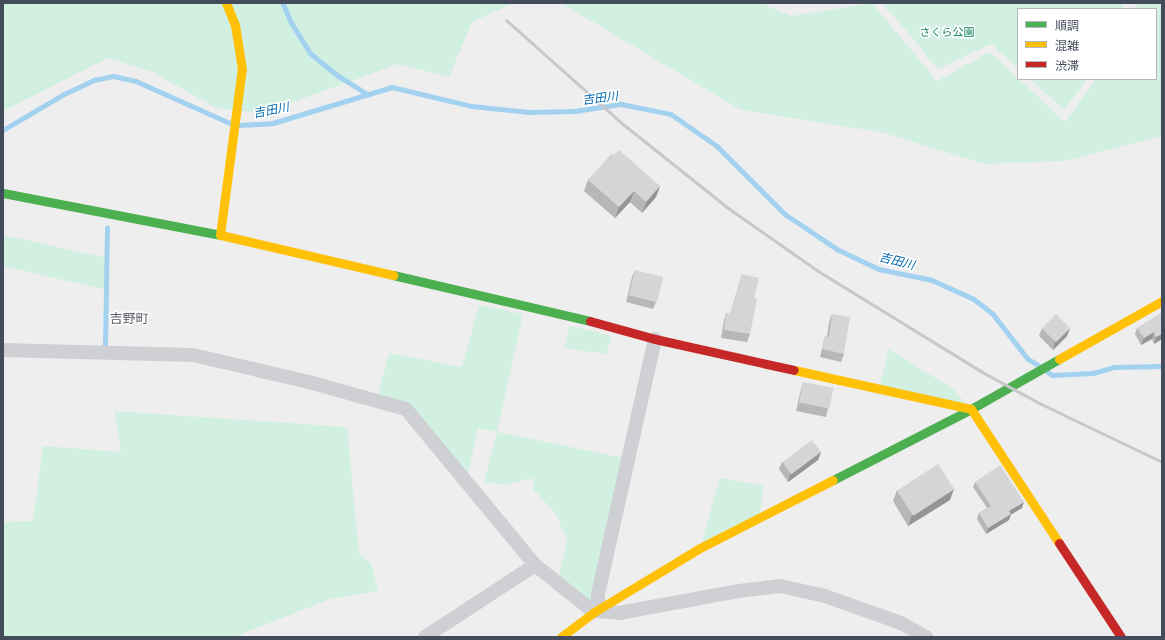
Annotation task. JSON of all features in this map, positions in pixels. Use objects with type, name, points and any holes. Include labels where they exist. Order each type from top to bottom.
[{"type":"street","points":[[220,235],[238,110],[242,69],[235,25],[226,3]]},
{"type":"street","points":[[3,193],[220,235],[624,329],[655,339],[971,409],[1121,637]]},
{"type":"street","points":[[561,637],[596,612],[700,548],[971,409],[1162,301]]},
{"type":"street","points":[[596,612],[598,594],[655,339]]},
{"type":"street","points":[[3,350],[193,355],[309,382],[406,409],[535,565],[596,612],[619,613],[739,591],[780,586],[824,596],[901,623],[926,637]]},
{"type":"street","points":[[425,637],[535,565]]},
{"type":"green space","points":[[3,3],[514,3],[472,22],[449,77],[398,64],[263,113],[216,108],[152,72],[108,58],[3,111]]},
{"type":"green space","points":[[561,3],[760,3],[791,16],[872,3],[937,81],[990,52],[1017,77],[1017,80],[1020,80],[1065,122],[1095,80],[1157,80],[1157,8],[1138,8],[1135,3],[1162,3],[1162,136],[1065,161],[984,164],[881,132],[741,110]]},
{"type":"green space","name":"さくら公園","points":[[883,3],[1121,3],[1123,8],[1017,8],[1017,67],[991,44],[938,69]]},
{"type":"green space","points":[[1031,80],[1086,80],[1064,110]]},
{"type":"green space","points":[[3,235],[107,258],[106,290],[3,266]]},
{"type":"green space","points":[[479,305],[523,314],[497,432],[478,428],[466,482],[406,409],[376,401],[389,353],[462,367]]},
{"type":"green space","points":[[570,326],[612,336],[606,354],[564,348]]},
{"type":"green space","points":[[889,349],[953,389],[971,409],[879,389]]},
{"type":"green space","points":[[114,411],[347,427],[359,553],[371,563],[378,591],[330,599],[234,637],[3,637],[3,522],[33,521],[43,446],[121,452]]},
{"type":"green space","points":[[497,432],[629,459],[598,611],[557,583],[567,541],[556,514],[534,490],[532,478],[505,485],[484,482]]},
{"type":"green space","points":[[720,478],[764,486],[759,519],[700,548]]},
{"type":"building","points":[[619,150],[660,186],[646,202],[634,191],[619,207],[588,180],[612,153],[614,155]]},
{"type":"building","points":[[635,270],[663,277],[657,302],[629,295]]},
{"type":"building","points":[[742,274],[759,278],[754,298],[757,299],[750,334],[724,330],[726,313],[730,314]]},
{"type":"building","points":[[1162,313],[1162,334],[1156,337],[1154,332],[1144,338],[1137,328]]},
{"type":"building","points":[[832,314],[850,317],[844,354],[822,349],[825,336],[829,337]]},
{"type":"building","points":[[1056,314],[1070,328],[1056,342],[1042,328]]},
{"type":"building","points":[[803,382],[833,388],[829,409],[799,403]]},
{"type":"building","points":[[812,440],[821,452],[791,474],[782,462]]},
{"type":"building","points":[[938,464],[954,489],[913,516],[897,491]]},
{"type":"building","points":[[1000,465],[1024,502],[1009,511],[1011,514],[988,528],[979,513],[991,506],[975,482]]},
{"type":"waterway","points":[[283,3],[291,22],[310,53],[337,75],[368,94]]},
{"type":"waterway","name":"吉田川","points":[[3,130],[64,94],[94,80],[113,76],[136,81],[230,123]]},
{"type":"waterway","name":"吉田川","points":[[239,125],[273,123],[392,87],[472,106],[529,112],[575,111],[621,104],[671,114],[717,146],[785,214],[837,249],[879,269],[932,280],[974,299],[993,314],[1028,359],[1038,365]]},
{"type":"waterway","points":[[105,345],[107,228]]},
{"type":"waterway","name":"吉田川","points":[[1047,371],[1052,375],[1093,373],[1114,367],[1162,366]]},
{"type":"railway","points":[[506,20],[624,125],[728,208],[818,271],[982,372],[1039,403],[1162,462]]},
{"type":"traffic: fast","points":[[3,193],[221,235]]},
{"type":"traffic: fast","points":[[393,275],[590,321]]},
{"type":"traffic: fast","points":[[833,480],[971,409],[1059,359]]},
{"type":"traffic: slow","points":[[220,235],[242,69],[235,25],[226,3]]},
{"type":"traffic: slow","points":[[221,235],[393,275]]},
{"type":"traffic: slow","points":[[1059,359],[1162,301]]},
{"type":"traffic: slow","points":[[794,370],[971,409],[1059,543]]},
{"type":"traffic: slow","points":[[561,637],[594,612],[700,548],[833,480]]},
{"type":"traffic: jam","points":[[590,321],[655,339],[794,370]]},
{"type":"traffic: jam","points":[[1059,543],[1121,637]]},
{"type":"district","name":"吉野町","points":[[129,318]]}]
